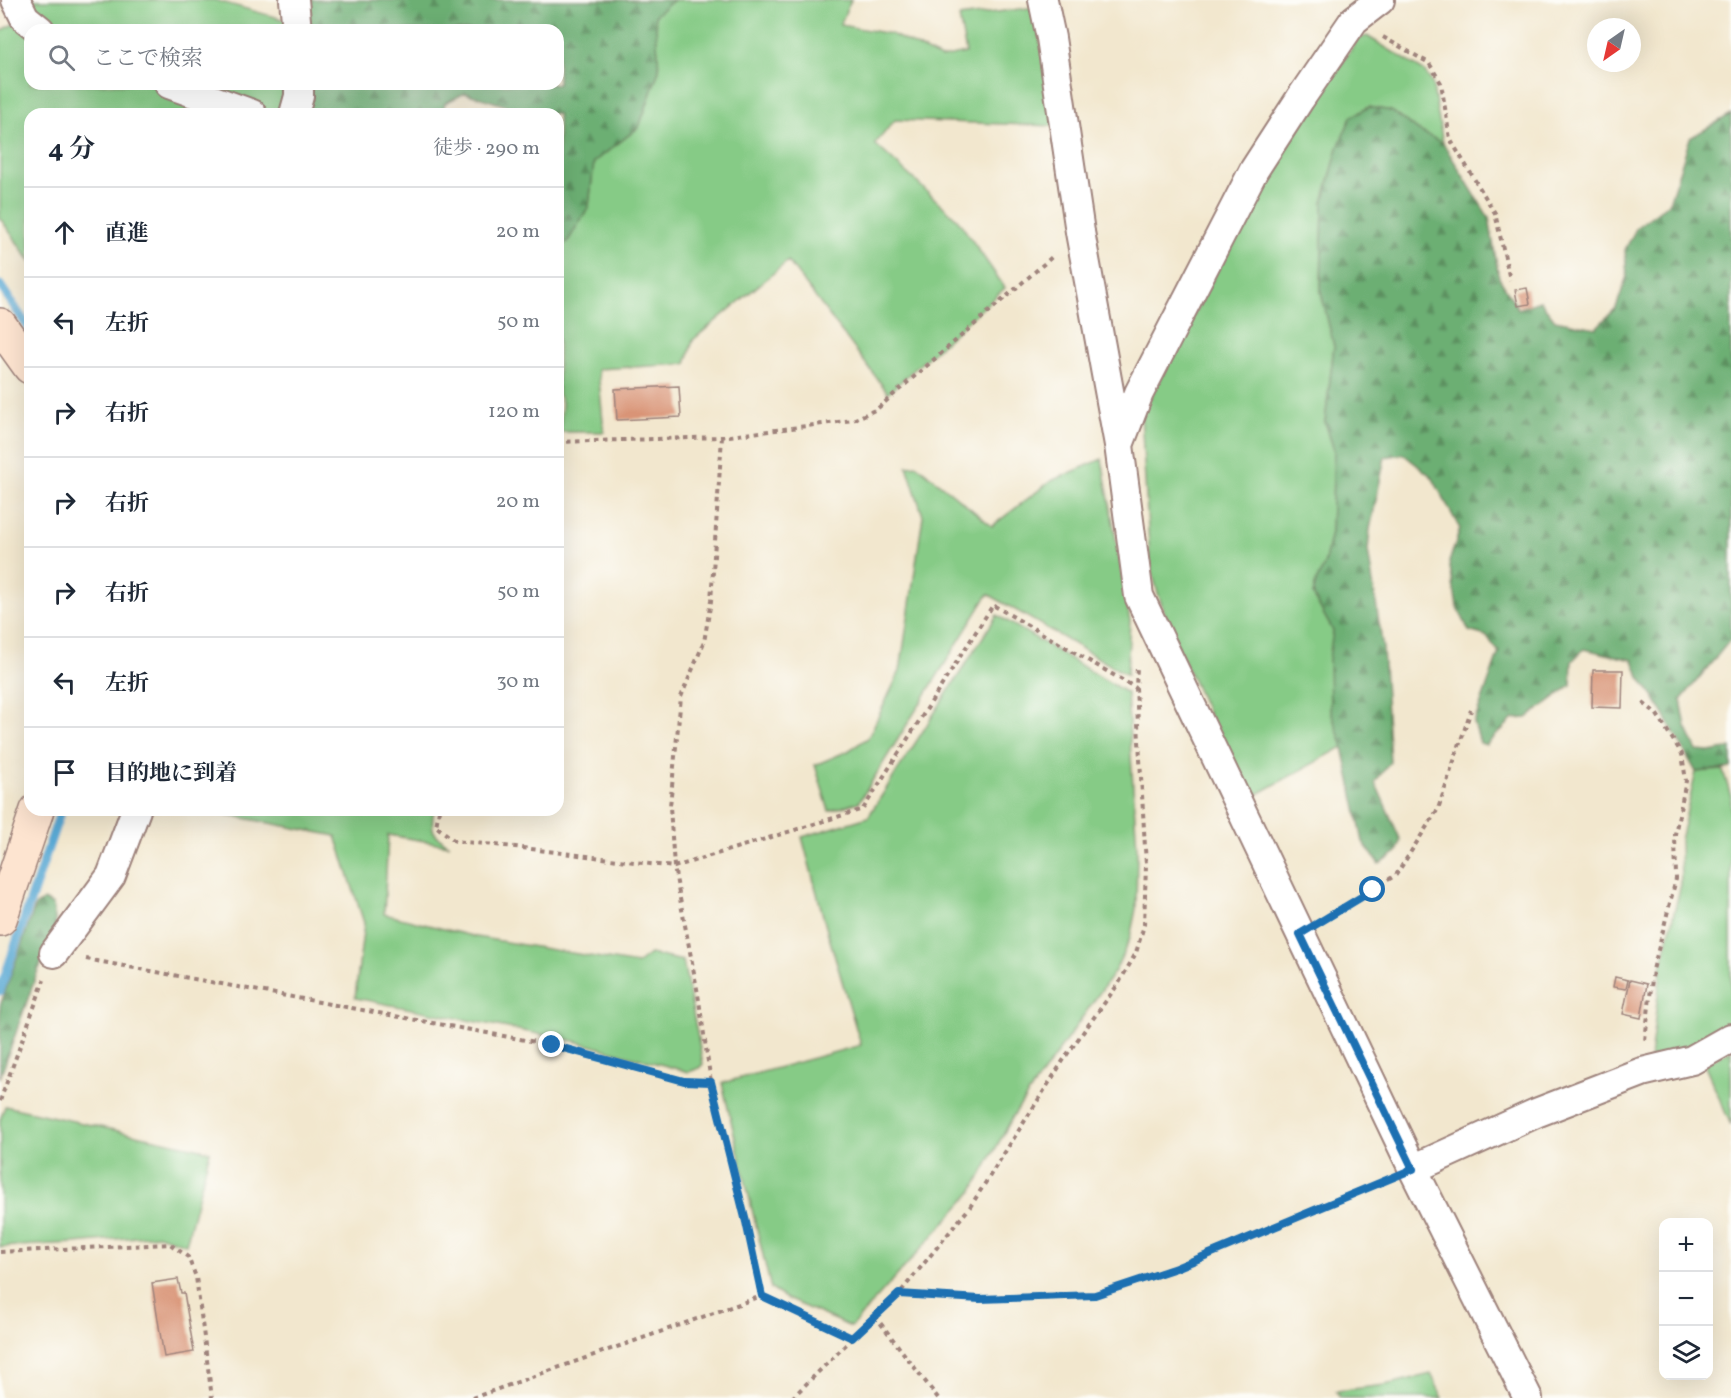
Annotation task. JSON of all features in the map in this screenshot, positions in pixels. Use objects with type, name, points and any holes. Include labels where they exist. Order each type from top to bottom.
[{"type":"street","points":[[16,0],[25,18],[32,24]]},
{"type":"street","points":[[294,0],[296,24]]},
{"type":"street","points":[[1043,0],[1051,38],[1080,232],[1119,445],[1140,596],[1413,1169],[1528,1398]]},
{"type":"street","points":[[1119,445],[1139,393],[1254,170],[1300,99],[1349,10],[1380,0]]},
{"type":"street","points":[[186,90],[235,108]]},
{"type":"street","points":[[296,108],[299,90]]},
{"type":"street","points":[[0,325],[24,359]]},
{"type":"street","points":[[0,919],[35,816]]},
{"type":"street","points":[[54,953],[111,876],[134,816]]},
{"type":"street","points":[[1413,1169],[1536,1113],[1641,1072],[1692,1060],[1731,1038]]},
{"type":"path","points":[[1349,10],[1429,63],[1441,83],[1450,139],[1495,213],[1510,280]]},
{"type":"path","points":[[564,442],[722,437],[853,420],[878,409],[1080,232]]},
{"type":"path","points":[[722,437],[709,611],[704,642],[681,697],[670,806],[674,867],[698,994],[711,1082],[762,1296]]},
{"type":"path","points":[[438,816],[436,826],[455,842],[526,848],[674,867],[863,809],[993,605],[1136,688]]},
{"type":"path","points":[[792,1398],[899,1294],[970,1207],[1068,1053],[1119,983],[1136,953],[1144,925],[1146,865],[1136,688],[1137,665]]},
{"type":"path","points":[[1641,1072],[1653,970],[1676,879],[1675,834],[1686,781],[1682,754],[1656,713],[1643,703]]},
{"type":"path","points":[[1300,934],[1396,875],[1438,808],[1471,710]]},
{"type":"path","points":[[0,1101],[54,953],[552,1045],[684,1081],[711,1082]]},
{"type":"path","points":[[899,1294],[980,1299],[1095,1295],[1176,1268],[1413,1169]]},
{"type":"path","points":[[0,1252],[170,1244],[188,1257],[196,1277],[212,1398]]},
{"type":"path","points":[[472,1398],[762,1296],[852,1338]]},
{"type":"path","points":[[875,1316],[938,1398]]},
{"type":"green space","points":[[23,0],[215,0],[289,21],[289,24],[45,24]]},
{"type":"green space","points":[[305,0],[674,0],[655,15],[659,70],[639,127],[594,162],[589,206],[567,243],[564,244],[564,108],[514,108],[465,93],[445,103],[444,108],[307,108],[306,90],[564,90],[564,24],[305,24]]},
{"type":"green space","points":[[674,0],[851,0],[840,25],[891,34],[941,58],[966,53],[959,17],[1035,7],[1054,126],[895,120],[875,144],[958,220],[1005,288],[888,393],[788,261],[693,340],[686,364],[598,369],[604,432],[564,432],[564,243],[589,206],[594,162],[639,127],[659,70],[655,15]]},
{"type":"green space","points":[[19,20],[24,25],[24,90],[171,90],[192,97],[191,108],[24,108],[24,252],[0,218],[0,32]]},
{"type":"green space","points":[[1367,36],[1424,71],[1432,82],[1443,143],[1419,131],[1391,111],[1369,107],[1351,117],[1338,148],[1323,203],[1321,292],[1334,346],[1325,422],[1334,450],[1331,532],[1324,566],[1316,582],[1313,595],[1333,631],[1330,709],[1343,747],[1247,800],[1175,641],[1154,578],[1150,562],[1141,415],[1269,171],[1358,39]]},
{"type":"green space","points":[[208,90],[291,90],[286,108],[258,108]]},
{"type":"green space","points":[[1369,107],[1391,111],[1419,131],[1443,143],[1489,218],[1499,278],[1518,309],[1540,301],[1555,320],[1596,328],[1616,308],[1627,276],[1625,250],[1637,227],[1669,203],[1690,138],[1731,114],[1731,639],[1681,700],[1686,727],[1697,751],[1710,752],[1731,748],[1731,768],[1696,772],[1654,697],[1639,676],[1633,660],[1584,649],[1572,661],[1571,685],[1527,718],[1513,719],[1486,745],[1480,743],[1474,723],[1499,652],[1486,636],[1469,631],[1457,606],[1449,562],[1460,529],[1432,477],[1403,454],[1385,457],[1370,529],[1368,550],[1383,649],[1390,762],[1375,782],[1401,841],[1397,852],[1379,864],[1363,842],[1343,747],[1330,709],[1329,659],[1333,631],[1313,595],[1316,582],[1324,566],[1331,532],[1334,450],[1325,422],[1334,346],[1321,292],[1323,203],[1338,148],[1351,117]]},
{"type":"green space","points":[[1102,459],[1130,621],[1127,675],[988,594],[859,802],[829,811],[815,765],[848,751],[868,738],[900,671],[923,516],[907,466],[917,465],[992,526],[1051,481]]},
{"type":"green space","points":[[997,615],[1127,693],[1137,849],[1136,909],[1130,938],[1115,971],[1015,1113],[972,1192],[851,1327],[787,1299],[771,1289],[722,1083],[861,1045],[802,837],[868,817]]},
{"type":"green space","points":[[1723,770],[1731,797],[1731,1027],[1719,1038],[1650,1058],[1662,963],[1681,884],[1680,840],[1696,772]]},
{"type":"green space","points":[[233,816],[433,816],[434,831],[449,845],[388,835],[384,914],[476,937],[637,964],[650,954],[683,961],[703,1064],[689,1072],[574,1041],[355,998],[364,923],[336,836]]},
{"type":"green space","points":[[44,900],[53,905],[57,931],[37,973],[0,1078],[0,1006],[35,906]]},
{"type":"green space","points":[[1731,1050],[1731,1125],[1704,1064]]},
{"type":"green space","points":[[5,1106],[210,1151],[186,1244],[158,1235],[0,1247],[0,1120]]},
{"type":"green space","points":[[1431,1374],[1443,1398],[1340,1398],[1336,1391],[1385,1385]]},
{"type":"building","points":[[1527,288],[1530,304],[1518,306],[1515,290]]},
{"type":"building","points":[[679,386],[681,417],[617,420],[615,389]]},
{"type":"building","points":[[1593,670],[1623,670],[1622,708],[1592,707]]},
{"type":"building","points":[[1615,977],[1628,980],[1626,989],[1613,987]]},
{"type":"building","points":[[1630,980],[1647,984],[1641,1018],[1623,1014]]},
{"type":"building","points":[[178,1279],[181,1293],[184,1293],[194,1352],[164,1357],[152,1283]]},
{"type":"waterway","points":[[0,285],[24,321]]},
{"type":"waterway","points":[[0,991],[59,816]]},
{"type":"route","points":[[552,1045],[684,1081],[711,1082],[762,1296],[852,1338],[899,1294],[980,1299],[1095,1295],[1176,1268],[1413,1169],[1300,934],[1373,890]]}]
